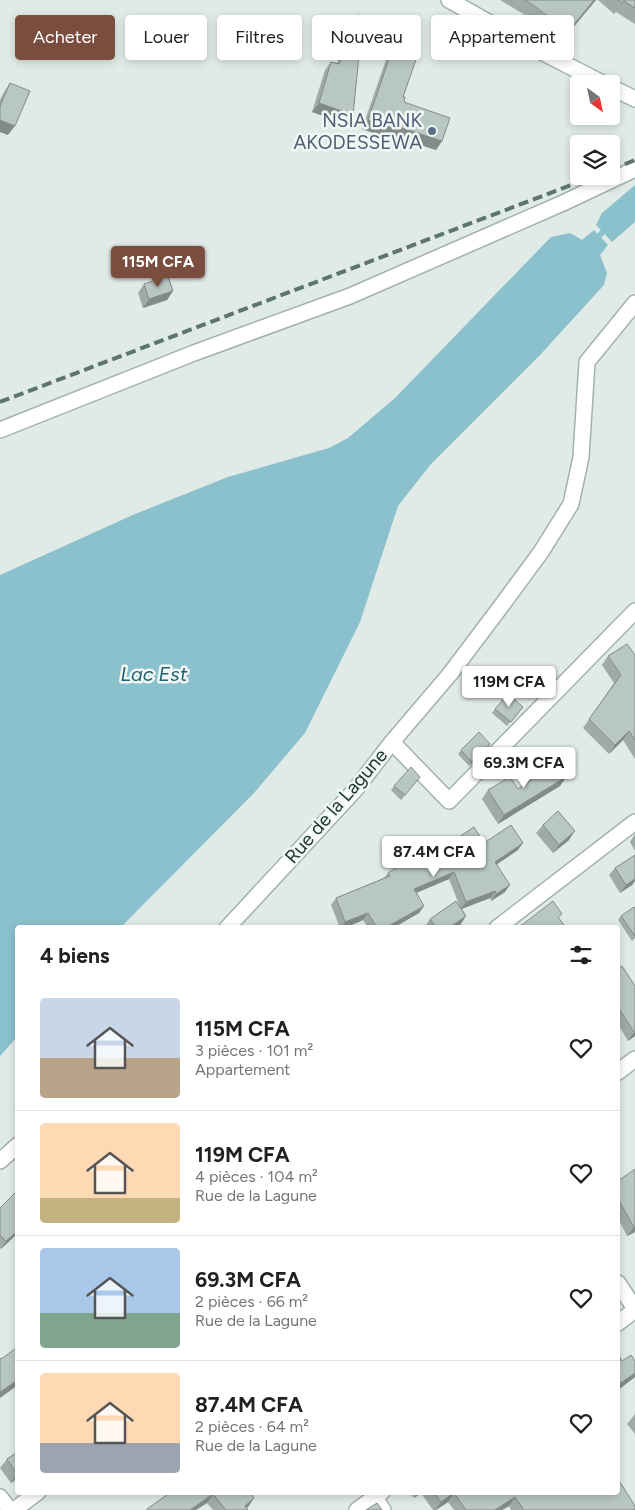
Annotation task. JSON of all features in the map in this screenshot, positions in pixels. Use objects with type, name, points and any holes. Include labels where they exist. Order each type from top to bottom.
[{"type":"street","points":[[449,0],[587,75]]},
{"type":"street","points":[[620,91],[635,98]]},
{"type":"street","points":[[0,430],[176,360],[350,296],[563,203],[635,169]]},
{"type":"street","points":[[392,742],[450,674],[499,610],[541,552],[571,504],[582,457],[587,362],[635,303]]},
{"type":"street","name":"Rue de la Lagune","points":[[230,925],[356,790],[392,742],[449,801],[635,611]]},
{"type":"street","points":[[501,925],[635,822]]},
{"type":"street","points":[[620,1070],[635,1059]]},
{"type":"street","points":[[0,1161],[15,1148]]},
{"type":"street","points":[[620,1286],[635,1310],[620,1321]]},
{"type":"street","points":[[0,1497],[12,1510],[34,1495]]},
{"type":"street","points":[[357,1510],[378,1498]]},
{"type":"water","points":[[635,185],[635,222],[612,242],[596,225],[602,213]]},
{"type":"water","name":"Lac Est","points":[[594,230],[608,245],[600,255],[607,273],[604,285],[540,355],[431,464],[398,506],[360,622],[305,733],[254,793],[123,925],[15,925],[15,1039],[0,1056],[0,575],[135,514],[228,477],[329,448],[348,438],[395,398],[551,237],[570,233],[582,240]]},
{"type":"building","points":[[525,0],[594,0],[574,25],[574,15],[546,15]]},
{"type":"building","points":[[618,0],[635,0],[635,8],[624,1],[622,3]]},
{"type":"building","points":[[341,60],[359,60],[353,115],[319,103],[331,62],[339,64]]},
{"type":"building","points":[[389,60],[416,60],[403,97],[405,97],[404,102],[450,118],[442,141],[396,126],[395,129],[368,120]]},
{"type":"building","points":[[10,83],[30,91],[15,126],[0,120],[0,106]]},
{"type":"building","points":[[168,276],[173,291],[149,299],[144,284]]},
{"type":"building","points":[[627,644],[635,655],[635,740],[629,731],[615,745],[589,719],[621,675],[608,656]]},
{"type":"building","points":[[508,694],[523,707],[511,722],[495,709]]},
{"type":"building","points":[[479,732],[490,744],[472,762],[461,750]]},
{"type":"building","points":[[556,763],[566,777],[504,815],[488,790],[510,777],[518,789]]},
{"type":"building","points":[[411,767],[420,777],[405,795],[394,786]]},
{"type":"building","points":[[558,811],[575,831],[559,845],[543,825]]},
{"type":"building","points":[[511,825],[523,843],[495,862],[510,885],[496,894],[495,891],[466,902],[454,872],[414,889],[424,906],[390,925],[375,925],[368,913],[345,922],[336,898],[390,876],[388,873],[404,863],[406,867],[455,846],[453,841],[474,827],[484,843]]},
{"type":"building","points":[[635,855],[635,879],[626,885],[615,868]]},
{"type":"building","points":[[456,901],[466,916],[453,925],[434,925],[430,919]]},
{"type":"building","points":[[553,901],[562,914],[558,917],[564,925],[522,925]]},
{"type":"building","points":[[635,908],[635,936],[621,916]]},
{"type":"building","points":[[622,966],[635,986],[635,1032],[620,1010],[620,968]]},
{"type":"building","points":[[635,1169],[634,1227],[620,1202],[620,1180]]},
{"type":"building","points":[[15,1193],[15,1234],[6,1241],[0,1235],[0,1208]]},
{"type":"building","points":[[15,1349],[15,1382],[0,1392],[0,1358]]},
{"type":"building","points":[[631,1355],[635,1361],[635,1373],[621,1383],[620,1358],[622,1361]]},
{"type":"building","points":[[15,1454],[15,1471],[7,1459]]},
{"type":"building","points":[[620,1482],[635,1506],[635,1510],[524,1510],[515,1497],[495,1510],[466,1510],[455,1495],[620,1495]]},
{"type":"building","points":[[167,1495],[212,1495],[190,1510],[147,1509]]},
{"type":"building","points":[[214,1495],[252,1495],[254,1498],[245,1506],[248,1510],[226,1510]]},
{"type":"building","points":[[436,1495],[451,1495],[441,1502]]},
{"type":"building","points":[[377,1503],[382,1510],[366,1510]]},
{"type":"waterway","points":[[599,236],[608,227]]},
{"type":"railway","points":[[620,166],[635,160]]},
{"type":"railway","points":[[0,402],[571,185]]},
{"type":"place","name":"NSIA BANK AKODESSEWA","points":[[432,131]]}]
